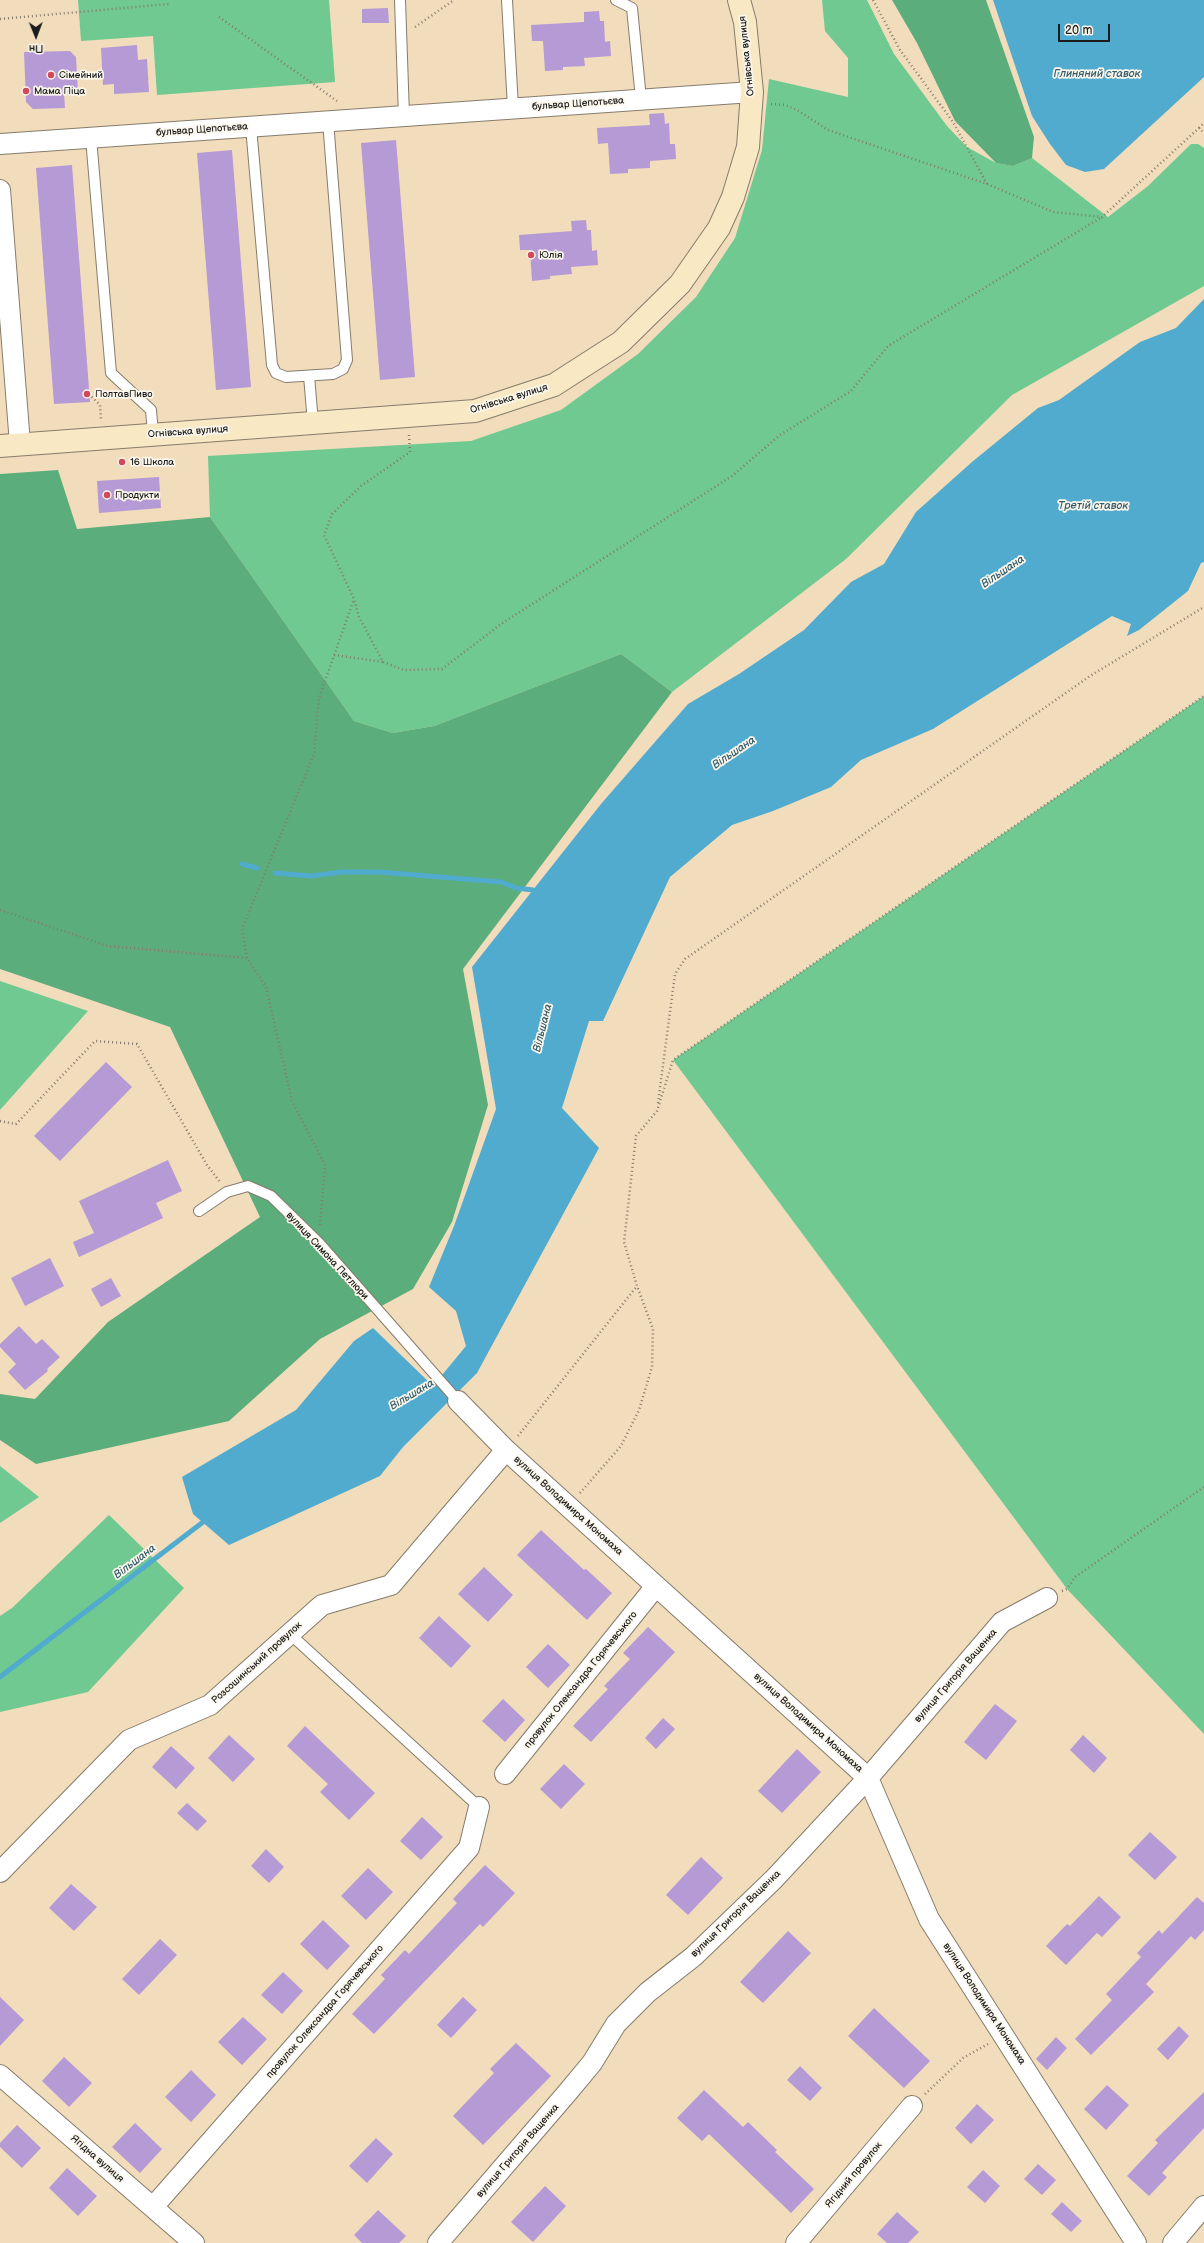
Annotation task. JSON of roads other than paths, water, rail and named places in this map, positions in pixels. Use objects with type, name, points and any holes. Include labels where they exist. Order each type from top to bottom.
[{"type":"street","name":"Огнівська вулиця","points":[[10,445],[313,423],[408,429],[475,411],[554,385],[621,342],[680,284],[719,228],[733,197],[748,147],[759,98],[745,22],[739,0]]},
{"type":"street","name":"бульвар Щепотьєва","points":[[0,144],[640,99],[759,98]]},
{"type":"street","points":[[0,190],[10,445]]},
{"type":"street","name":"вулиця Володимира Мономаха","points":[[458,1401],[506,1450],[868,1778],[929,1919],[1136,2243]]},
{"type":"street","name":"Розсошинський провулок","points":[[0,1872],[129,1740],[210,1705],[322,1605],[391,1585],[506,1450]]},
{"type":"street","name":"провулок Олександра Горячевського","points":[[505,1774],[656,1586]]},
{"type":"street","name":"вулиця Григорія Ващенка","points":[[438,2243],[592,2063],[616,2024],[648,1992],[694,1956],[774,1879],[868,1778],[1002,1622],[1047,1598]]},
{"type":"street","name":"провулок Олександра Горячевського","points":[[153,2207],[468,1848],[479,1807]]},
{"type":"street","name":"Ягідна вулиця","points":[[0,2075],[194,2243]]},
{"type":"street","name":"Ягідний провулок","points":[[796,2243],[912,2106]]},
{"type":"street","points":[[1173,2243],[1204,2206]]},
{"type":"lane","points":[[400,0],[404,116]]},
{"type":"lane","points":[[507,0],[514,108]]},
{"type":"lane","points":[[616,0],[632,8],[640,99]]},
{"type":"lane","points":[[251,127],[272,365],[276,373],[286,377],[309,376],[333,374],[343,369],[347,360],[328,121]]},
{"type":"lane","points":[[90,138],[111,374],[151,410],[153,434]]},
{"type":"lane","points":[[309,376],[313,423]]},
{"type":"lane","name":"вулиця Симона Петлюри","points":[[199,1211],[228,1192],[248,1186],[271,1196],[319,1243],[436,1378],[458,1401]]},
{"type":"lane","points":[[290,1634],[479,1807]]},
{"type":"water","name":"Глиняний ставок","points":[[993,0],[1204,0],[1204,77],[1104,169],[1085,172],[1066,165],[1032,116]]},
{"type":"water","name":"Третій ставок","points":[[1204,299],[1204,562],[1201,563],[1188,591],[1139,630],[1127,636],[1131,624],[1112,616],[933,729],[861,760],[831,787],[773,811],[732,825],[670,877],[603,1021],[589,1021],[562,1108],[599,1148],[477,1373],[403,1447],[380,1476],[229,1545],[193,1514],[182,1477],[296,1410],[354,1341],[373,1328],[433,1386],[466,1346],[456,1311],[429,1287],[454,1226],[496,1109],[472,967],[601,804],[688,704],[739,674],[804,630],[851,582],[884,564],[916,512],[972,462],[1038,408],[1059,400],[1140,342],[1176,328]]},
{"type":"waterway","points":[[242,864],[257,868]]},
{"type":"waterway","points":[[275,873],[311,876],[342,872],[379,872],[501,882],[516,888],[533,890]]},
{"type":"waterway","name":"Вільшана","points":[[0,1677],[207,1519]]},
{"type":"place","name":"Сімейний","points":[[51,75]]},
{"type":"place","name":"Мама Піца","points":[[26,91]]},
{"type":"place","name":"Юлія","points":[[531,255]]},
{"type":"place","name":"ПолтавПиво","points":[[87,394]]},
{"type":"place","name":"16 Школа","points":[[122,462]]},
{"type":"place","name":"Продукти","points":[[107,495]]}]
